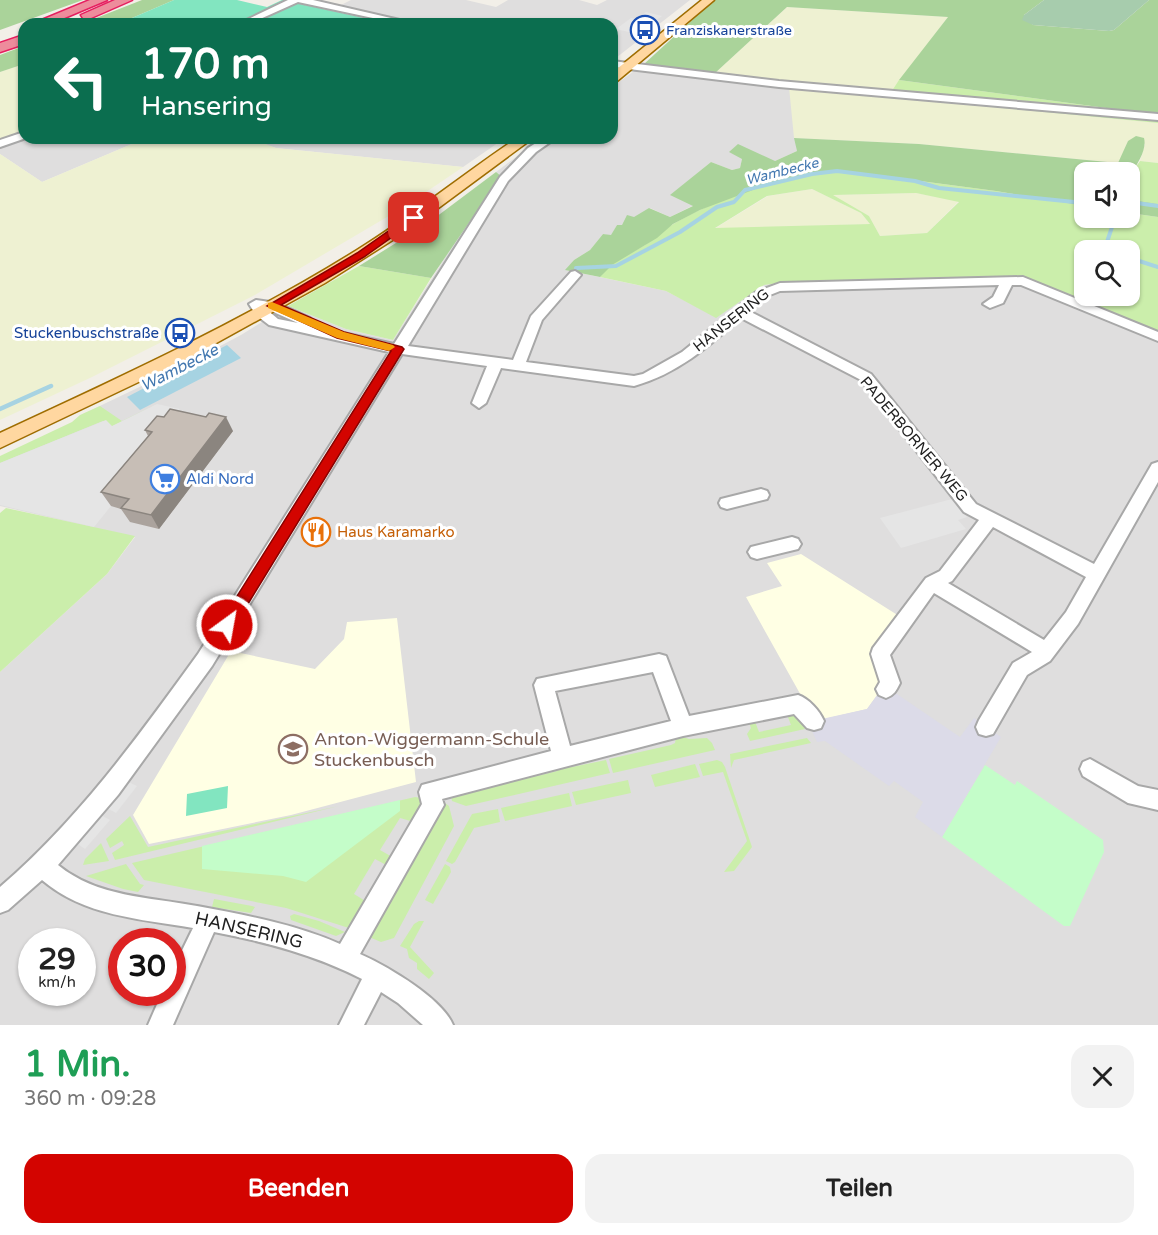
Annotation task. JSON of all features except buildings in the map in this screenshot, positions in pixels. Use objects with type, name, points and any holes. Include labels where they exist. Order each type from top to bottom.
[{"type":"highway","points":[[63,18],[90,0]]},
{"type":"highway","points":[[67,18],[107,3],[126,0]]},
{"type":"highway","points":[[107,3],[135,0]]},
{"type":"highway","points":[[0,38],[18,31]]},
{"type":"highway","points":[[0,48],[18,41]]},
{"type":"main road","points":[[618,64],[696,0]]},
{"type":"main road","points":[[618,65],[709,0]]},
{"type":"main road","points":[[0,431],[80,396],[263,307],[407,216],[509,144]]},
{"type":"main road","points":[[0,441],[102,394],[379,243],[518,144]]},
{"type":"street","points":[[255,18],[295,0]]},
{"type":"street","points":[[301,0],[385,18]]},
{"type":"street","points":[[618,66],[779,84],[1158,117]]},
{"type":"street","points":[[0,144],[18,137]]},
{"type":"street","points":[[0,902],[43,866],[132,762],[205,660],[504,178],[532,150],[542,144]]},
{"type":"street","points":[[518,365],[536,319],[575,275]]},
{"type":"street","points":[[990,304],[998,300],[1008,281]]},
{"type":"street","name":"HANSERING","points":[[263,307],[274,322],[398,349],[634,381],[649,378],[692,351],[764,292],[780,287],[1023,281],[1158,337]]},
{"type":"street","name":"PADERBORNER WEG","points":[[740,312],[866,377],[970,508],[1097,574]]},
{"type":"street","points":[[478,403],[496,362]]},
{"type":"street","points":[[987,727],[1020,669],[1047,651],[1072,618],[1158,468]]},
{"type":"street","points":[[727,503],[761,495]]},
{"type":"street","points":[[886,688],[890,683],[880,654],[929,587],[946,576],[990,518]]},
{"type":"street","points":[[757,552],[792,544]]},
{"type":"street","points":[[929,587],[1047,651]]},
{"type":"street","points":[[562,756],[544,685],[659,662],[684,727]]},
{"type":"street","points":[[345,958],[433,805],[429,792],[489,778],[562,756],[684,727],[798,704],[814,721]]},
{"type":"street","points":[[1090,769],[1135,796],[1158,800]]},
{"type":"street","name":"HANSERING","points":[[43,866],[54,877],[81,893],[107,902],[300,939],[345,958],[377,975],[421,1003],[441,1025]]},
{"type":"street","points":[[160,1025],[208,920]]},
{"type":"street","points":[[351,1025],[377,975]]},
{"type":"shaded area","points":[[351,0],[466,0],[496,7],[508,0],[579,0],[597,5],[607,0],[690,0],[618,56],[618,18],[366,18],[331,10]]},
{"type":"shaded area","points":[[1044,0],[1149,0],[1114,30],[1109,31],[1033,25],[1022,20],[1024,15]]},
{"type":"shaded area","points":[[787,7],[948,17],[888,97],[1158,123],[1158,163],[1140,161],[1145,144],[1128,141],[1119,162],[1108,162],[919,144],[794,138],[789,87],[714,74]]},
{"type":"shaded area","points":[[646,12],[662,16],[637,34],[618,29],[631,18],[637,19]]},
{"type":"shaded area","points":[[644,64],[791,83],[797,151],[775,161],[742,159],[740,168],[732,170],[711,162],[671,195],[694,205],[670,217],[650,208],[622,225],[617,225],[611,236],[603,234],[590,250],[574,260],[566,270],[666,291],[716,317],[764,285],[779,283],[1020,277],[1074,299],[1074,306],[1093,306],[1158,332],[1158,1025],[0,1025],[0,672],[107,574],[135,537],[0,506],[0,457],[173,371],[241,335],[288,306],[346,329],[393,340],[460,234],[501,176],[496,172],[533,144],[618,144],[618,83]]},
{"type":"shaded area","points":[[18,66],[18,139],[0,145],[0,72]]},
{"type":"shaded area","points":[[18,140],[18,144],[132,144],[42,182],[0,154],[0,145]]},
{"type":"shaded area","points":[[132,144],[266,144],[276,148],[463,167],[404,207],[253,296],[92,377],[0,420],[0,154],[42,182]]},
{"type":"shaded area","points":[[264,144],[496,144],[463,167],[276,148]]},
{"type":"shaded area","points":[[812,189],[861,213],[870,224],[714,229],[768,196]]},
{"type":"shaded area","points":[[916,193],[959,201],[927,233],[880,236],[869,216],[831,195]]},
{"type":"shaded area","points":[[157,404],[180,409],[146,451],[154,453],[94,527],[0,505],[0,463],[106,420],[112,426]]},
{"type":"shaded area","points":[[952,499],[967,517],[958,520],[966,529],[901,548],[880,518]]},
{"type":"shaded area","points":[[801,554],[899,616],[871,652],[883,687],[867,709],[820,720],[803,699],[746,597],[782,586],[767,563]]},
{"type":"shaded area","name":"Anton-Wiggermann-Schule Stuckenbusch","points":[[397,618],[416,782],[291,815],[149,844],[133,815],[231,651],[315,669],[344,639],[347,622]]},
{"type":"shaded area","points":[[883,687],[891,690],[960,737],[974,718],[1001,737],[942,837],[915,817],[923,802],[894,781],[889,786],[825,741],[817,742],[808,722],[867,709]]},
{"type":"shaded area","points":[[126,781],[137,786],[116,813],[105,807]]},
{"type":"shaded area","points":[[99,814],[110,820],[85,849],[75,842]]},
{"type":"green space","points":[[0,0],[83,0],[33,18],[18,18],[18,23],[0,30]]},
{"type":"green space","points":[[142,0],[174,0],[132,18],[96,18]]},
{"type":"green space","points":[[174,0],[237,0],[267,7],[282,0],[364,18],[132,18]]},
{"type":"green space","points":[[714,0],[1044,0],[1024,15],[1033,25],[1109,31],[1114,30],[1149,0],[1158,0],[1158,115],[899,80],[948,17],[787,7],[714,74],[644,64]]},
{"type":"green space","points":[[18,48],[18,66],[0,72],[0,55]]},
{"type":"green space","points":[[899,80],[1158,115],[1158,123],[888,97]]},
{"type":"green space","points":[[1136,136],[1144,138],[1144,147],[1138,162],[1118,162],[1128,141]]},
{"type":"green space","points":[[794,138],[919,144],[1108,162],[1074,162],[1074,204],[996,191],[837,170],[803,175],[771,183],[700,210],[673,224],[657,238],[612,265],[600,277],[565,270],[574,260],[590,250],[603,234],[611,235],[617,225],[622,225],[627,215],[634,217],[649,208],[670,217],[693,206],[670,195],[711,162],[732,170],[740,168],[742,159],[729,152],[738,144],[775,161],[797,151]]},
{"type":"green space","points":[[1139,162],[1158,163],[1158,204],[1140,202]]},
{"type":"green space","points":[[837,170],[996,191],[1074,204],[1074,228],[1140,228],[1140,214],[1158,217],[1158,332],[1093,306],[1140,306],[1140,240],[1074,240],[1074,299],[1020,277],[779,283],[764,285],[716,318],[666,291],[600,277],[615,263],[645,245],[671,225],[713,204],[774,183]],"holes":[[[812,189],[861,213],[870,224],[715,228],[767,196]],[[916,193],[959,202],[927,233],[880,236],[869,216],[833,195]]]},
{"type":"green space","points":[[496,172],[501,176],[431,278],[359,266],[428,223]]},
{"type":"green space","points":[[1140,201],[1158,204],[1158,217],[1140,214]]},
{"type":"green space","points":[[359,266],[431,278],[393,340],[346,329],[288,306]]},
{"type":"green space","points":[[157,404],[109,428],[103,421],[0,463],[0,456],[100,406],[122,421]]},
{"type":"green space","points":[[6,508],[135,536],[107,574],[0,672],[0,513]]},
{"type":"green space","points":[[789,711],[802,721],[805,729],[750,741],[747,734],[751,728],[748,720],[754,719],[759,732],[791,725],[786,712]]},
{"type":"green space","points":[[676,737],[689,739],[707,738],[715,750],[613,773],[609,759],[671,745],[675,743]]},
{"type":"green space","points":[[807,738],[811,743],[734,760],[731,768],[730,754]]},
{"type":"green space","points":[[606,760],[610,773],[466,806],[452,801],[451,795],[557,771],[564,761],[572,767]]},
{"type":"green space","points":[[717,760],[725,767],[752,847],[734,871],[724,872],[747,841],[723,772],[703,776],[699,764]]},
{"type":"green space","points":[[695,764],[700,777],[655,787],[651,775]]},
{"type":"green space","points":[[985,765],[1015,785],[1017,781],[1103,840],[1104,852],[1070,926],[1064,926],[942,837]]},
{"type":"green space","points":[[628,780],[631,793],[576,805],[572,792]]},
{"type":"green space","points":[[228,786],[227,808],[186,816],[187,794]]},
{"type":"green space","points":[[569,793],[572,806],[505,821],[501,808]]},
{"type":"green space","points":[[415,797],[421,798],[425,803],[414,822],[400,818],[380,850],[394,858],[388,866],[375,859],[354,894],[367,902],[352,929],[286,908],[144,880],[132,863]]},
{"type":"green space","points":[[400,800],[400,811],[306,882],[283,876],[202,869],[202,846]]},
{"type":"green space","points":[[445,803],[449,806],[454,826],[394,938],[381,942],[369,937]]},
{"type":"green space","points":[[339,806],[115,860],[112,853],[124,845],[122,841],[110,848],[106,839],[130,816],[148,847]]},
{"type":"green space","points":[[498,809],[500,822],[474,828],[455,862],[452,864],[446,861],[472,814]]},
{"type":"green space","points":[[101,843],[109,861],[83,865],[85,859]]},
{"type":"green space","points":[[126,864],[140,884],[144,885],[138,892],[86,876]]},
{"type":"green space","points":[[445,864],[450,867],[451,872],[433,904],[425,900]]},
{"type":"green space","points":[[214,899],[255,907],[251,913],[212,907]]},
{"type":"green space","points":[[294,914],[345,932],[336,936],[291,920],[290,916]]},
{"type":"green space","points":[[424,921],[410,947],[434,973],[429,979],[417,969],[417,963],[409,958],[407,949],[400,946],[414,924]]},
{"type":"water","points":[[227,345],[241,358],[140,410],[127,397]]},
{"type":"waterway","name":"Wambecke","points":[[576,268],[616,266],[680,232],[717,207],[734,202],[745,190],[812,174],[837,171],[915,181],[939,188],[1074,202]]},
{"type":"waterway","name":"Wambecke","points":[[1140,203],[1158,206]]},
{"type":"waterway","name":"Wambecke","points":[[1108,240],[1112,228]]},
{"type":"waterway","name":"Wambecke","points":[[1140,261],[1158,267]]},
{"type":"waterway","name":"Wambecke","points":[[0,409],[51,386]]},
{"type":"slow traffic","points":[[272,306],[341,335],[389,347]]},
{"type":"place","name":"Franziskanerstraße","points":[[645,30]]},
{"type":"place","name":"Stuckenbuschstraße","points":[[180,333]]},
{"type":"place","name":"Aldi Nord","points":[[165,479]]},
{"type":"place","name":"Haus Karamarko","points":[[316,532]]},
{"type":"place","name":"Anton-Wiggermann-Schule Stuckenbusch","points":[[293,749]]},
{"type":"route","points":[[227,625],[398,349],[341,335],[272,306],[360,255],[414,218]]}]
